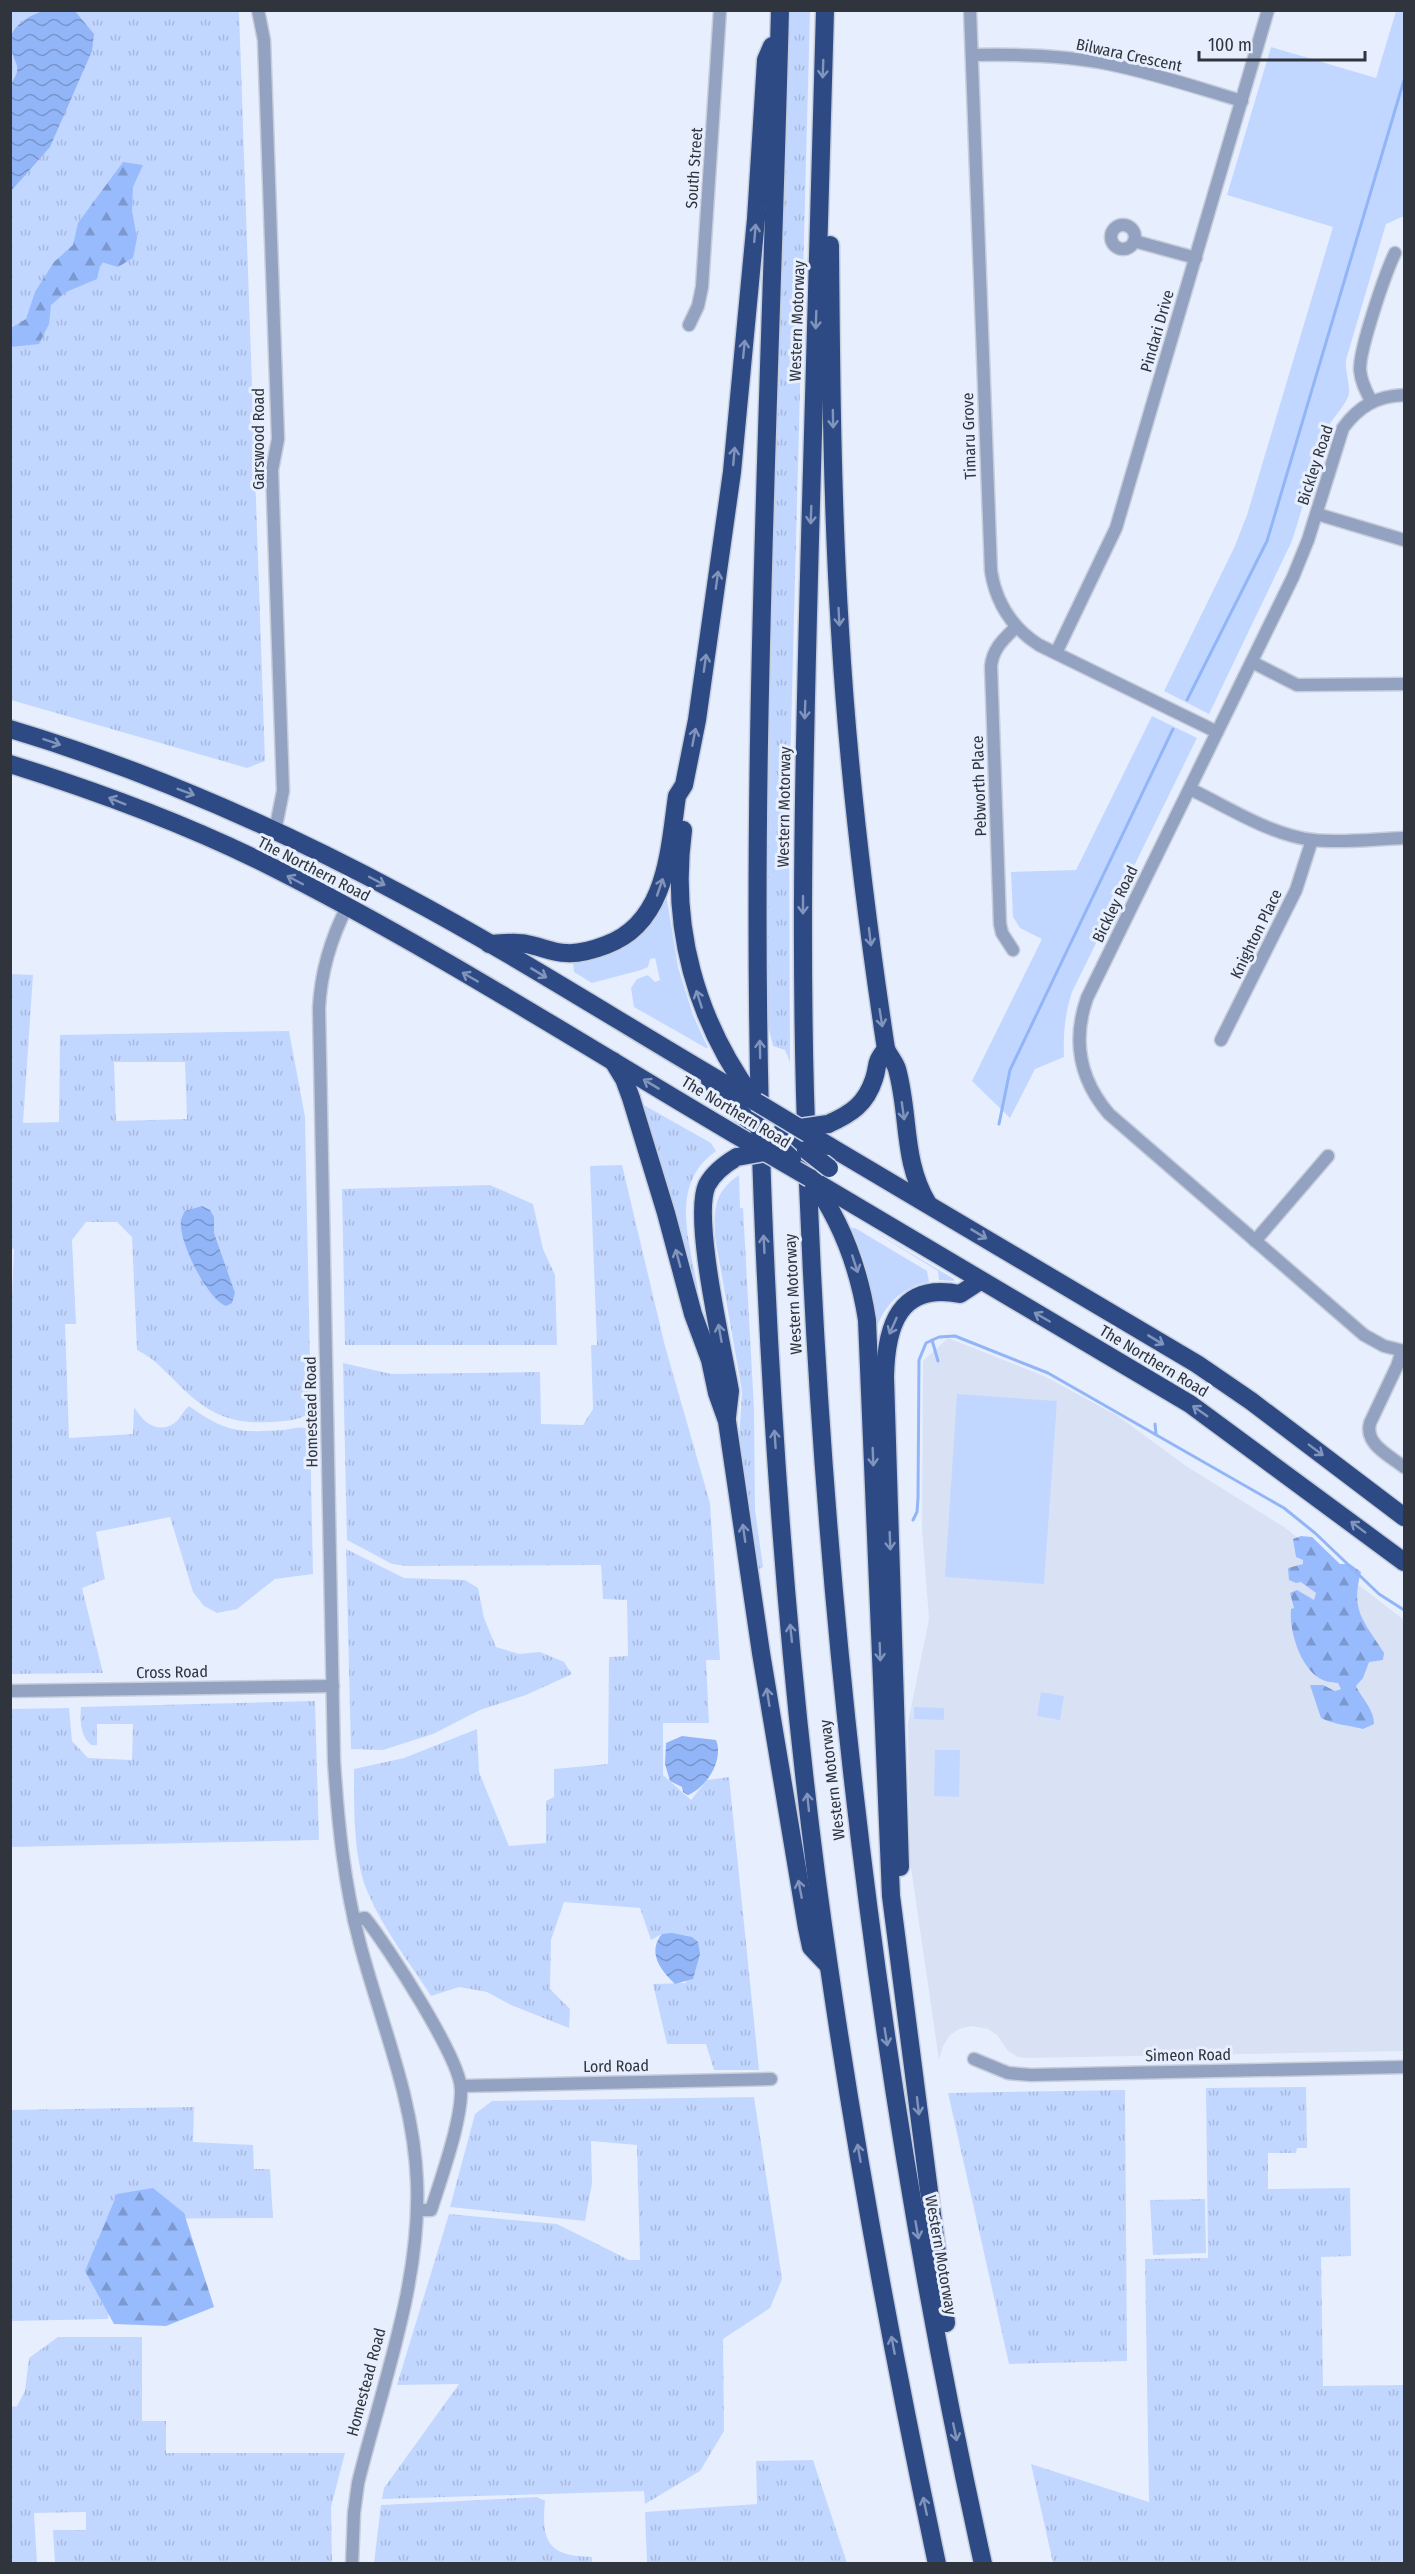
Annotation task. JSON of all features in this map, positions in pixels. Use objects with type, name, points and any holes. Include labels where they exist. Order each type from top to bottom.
[{"type":"highway","name":"Western Motorway","points":[[780,10],[758,813],[762,1201],[768,1330],[786,1587],[809,1815],[828,1965],[879,2270],[937,2564]]},
{"type":"highway","name":"Western Motorway","points":[[825,10],[803,844],[805,1092],[814,1329],[830,1563],[843,1705],[861,1860],[899,2126],[943,2375],[983,2564]]},
{"type":"highway","points":[[489,944],[526,944],[543,950],[567,954],[589,952],[628,935],[656,901],[665,868],[677,796],[684,785],[697,720],[732,472],[756,219],[766,60],[779,31]]},
{"type":"highway","points":[[820,199],[830,226],[836,545],[844,686],[857,840],[886,1049],[897,1068],[912,1168],[917,1185],[928,1204]]},
{"type":"highway","name":"The Northern Road","points":[[10,729],[129,769],[275,831],[404,896],[489,944],[756,1102],[829,1156],[874,1172],[1197,1365],[1251,1401],[1404,1517]]},
{"type":"highway","name":"The Northern Road","points":[[10,764],[106,797],[177,825],[262,863],[347,907],[689,1107],[736,1123],[810,1178],[1190,1404],[1404,1562]]},
{"type":"highway","points":[[684,785],[688,798],[680,867],[682,930],[690,972],[704,1011],[722,1050],[756,1102]]},
{"type":"highway","points":[[696,1067],[736,1123],[759,1129],[792,1129],[828,1124],[847,1116],[862,1103],[874,1078],[876,1061],[886,1049]]},
{"type":"highway","points":[[613,1061],[624,1079],[635,1111],[693,1314],[710,1360],[717,1393],[727,1421],[803,1906],[811,1947],[828,1965]]},
{"type":"highway","points":[[759,1129],[774,1151]]},
{"type":"highway","points":[[792,1129],[806,1150]]},
{"type":"highway","points":[[727,1421],[730,1391],[704,1238],[702,1208],[707,1185],[720,1168],[737,1157],[774,1151],[806,1150],[829,1156],[855,1204]]},
{"type":"highway","points":[[810,1178],[831,1210],[853,1259],[867,1320],[887,1838],[899,1968],[904,1986],[940,2288],[951,2352],[943,2375]]},
{"type":"highway","points":[[904,1986],[885,1389],[886,1346],[894,1321],[914,1300],[936,1291],[960,1294],[980,1281]]},
{"type":"street","name":"Garswood Road","points":[[258,10],[264,40],[278,439],[272,470],[283,791],[275,831]]},
{"type":"street","name":"South Street","points":[[689,325],[698,306],[702,287],[720,10]]},
{"type":"street","name":"Timaru Grove","points":[[970,10],[991,571],[998,599],[1016,627],[1033,641],[1217,732]]},
{"type":"street","name":"Pindari Drive","points":[[1056,653],[1116,528],[1269,10]]},
{"type":"street","name":"Bilwara Crescent","points":[[972,55],[1033,55],[1096,62],[1152,74],[1242,101]]},
{"type":"street","points":[[1134,241],[1196,258]]},
{"type":"street","points":[[1395,253],[1387,270],[1360,361],[1362,381],[1371,401],[1404,395]]},
{"type":"street","name":"Bickley Road","points":[[1371,401],[1349,420],[1340,436],[1317,514],[1297,569],[1087,998],[1080,1022],[1080,1057],[1092,1091],[1108,1114],[1364,1335],[1384,1346],[1403,1351]]},
{"type":"street","points":[[1317,514],[1404,540]]},
{"type":"street","name":"Pebworth Place","points":[[1012,950],[1002,933],[1000,924],[991,666],[996,648],[1016,627]]},
{"type":"street","points":[[1252,662],[1297,685],[1404,684]]},
{"type":"street","points":[[1190,789],[1274,829],[1312,840],[1404,838]]},
{"type":"street","name":"Knighton Place","points":[[1221,1040],[1296,890],[1312,840]]},
{"type":"street","name":"Homestead Road","points":[[347,907],[326,955],[320,984],[319,1008],[334,1761],[339,1838],[354,1920],[404,2090],[415,2150],[418,2210],[410,2280],[358,2483],[354,2512],[352,2564]]},
{"type":"street","points":[[1255,1241],[1328,1156]]},
{"type":"street","points":[[1403,1351],[1368,1432],[1372,1442],[1404,1467]]},
{"type":"street","name":"Cross Road","points":[[10,1692],[333,1686]]},
{"type":"street","points":[[354,1920],[365,1918],[395,1961],[444,2044],[461,2086],[456,2121],[431,2210],[418,2210]]},
{"type":"street","name":"Simeon Road","points":[[974,2059],[1008,2073],[1031,2075],[1404,2067]]},
{"type":"street","name":"Lord Road","points":[[461,2086],[771,2079]]},
{"type":"shaded area","points":[[948,1338],[1046,1377],[1118,1416],[1186,1466],[1284,1527],[1404,1620],[1404,2051],[1028,2058],[1018,2057],[1008,2051],[997,2035],[988,2029],[971,2026],[959,2029],[950,2035],[943,2046],[939,2060],[910,1861],[908,1723],[929,1619],[922,1529],[923,1361]]},
{"type":"green space","points":[[810,10],[789,807],[790,1062],[785,1050],[773,1046],[765,1014],[766,808],[788,11]]},
{"type":"green space","points":[[10,11],[239,11],[265,761],[247,768],[11,700]]},
{"type":"green space","points":[[1396,11],[1404,11],[1404,216],[1386,224],[1346,360],[1348,397],[1326,430],[1292,541],[1209,714],[1164,691],[1234,548],[1247,515],[1333,227],[1227,195],[1271,47],[1376,78]]},
{"type":"green space","points":[[123,162],[143,165],[133,187],[132,211],[137,238],[133,258],[118,267],[101,262],[97,279],[66,292],[51,305],[49,324],[39,344],[11,347],[11,328],[26,319],[35,292],[54,262],[73,245],[78,223]]},
{"type":"green space","points":[[1152,716],[1197,738],[1072,992],[1065,1024],[1064,1057],[1035,1069],[1010,1118],[972,1081],[1042,939],[1020,928],[1013,917],[1011,872],[1076,870]]},
{"type":"green space","points":[[666,893],[678,967],[693,1015],[708,1048],[634,1007],[631,988],[637,979],[648,975],[655,982],[660,980],[655,958],[650,959],[648,967],[641,970],[592,983],[574,972],[573,963],[589,961],[618,950],[641,933],[651,921]]},
{"type":"green space","points":[[11,974],[33,975],[23,1123],[59,1122],[60,1035],[289,1031],[305,1117],[311,1412],[287,1421],[244,1421],[220,1415],[189,1395],[155,1361],[137,1350],[132,1237],[117,1222],[86,1222],[72,1240],[76,1324],[65,1324],[69,1438],[133,1434],[134,1407],[142,1418],[152,1426],[158,1427],[171,1425],[177,1421],[189,1406],[223,1426],[243,1431],[300,1428],[310,1430],[313,1574],[275,1579],[237,1609],[217,1613],[204,1606],[193,1592],[170,1517],[96,1532],[105,1579],[82,1588],[103,1673],[11,1674],[10,1340],[14,1249],[11,1248]],"holes":[[[114,1062],[185,1062],[187,1119],[116,1121]]]},
{"type":"green space","points":[[642,1104],[711,1143],[716,1151],[701,1165],[692,1180],[687,1197],[686,1215],[698,1290],[696,1291]]},
{"type":"green space","points":[[622,1165],[665,1346],[710,1503],[720,1660],[706,1660],[709,1723],[663,1723],[663,1775],[691,1800],[707,1780],[729,1777],[759,2070],[714,2070],[706,2044],[667,2044],[653,1984],[685,1983],[696,1964],[698,1943],[662,1934],[651,1940],[640,1908],[564,1902],[551,1940],[550,1989],[570,2009],[569,2028],[511,2005],[487,1992],[459,1987],[431,1996],[374,1906],[359,1864],[354,1816],[354,1769],[404,1758],[477,1729],[479,1772],[509,1846],[546,1843],[546,1801],[554,1797],[554,1769],[608,1764],[609,1657],[628,1656],[627,1600],[603,1599],[601,1565],[407,1566],[392,1564],[347,1540],[343,1363],[391,1374],[540,1372],[541,1424],[583,1425],[593,1409],[591,1345],[597,1345],[590,1166]]},
{"type":"green space","points":[[739,1175],[740,1208],[743,1208],[754,1409],[755,1510],[763,1567],[759,1569],[739,1443],[742,1391],[715,1237],[717,1202],[725,1188]]},
{"type":"green space","points":[[490,1185],[533,1204],[543,1249],[555,1275],[557,1345],[345,1345],[342,1189]]},
{"type":"green space","points":[[860,1223],[954,1279],[954,1281],[939,1280],[938,1271]]},
{"type":"green space","points":[[851,1228],[855,1228],[927,1271],[929,1282],[912,1287],[898,1296],[886,1309],[878,1324],[874,1324],[868,1275]]},
{"type":"green space","points":[[957,1394],[1057,1401],[1044,1584],[945,1577]]},
{"type":"green space","points":[[1301,1536],[1312,1537],[1340,1564],[1350,1564],[1361,1572],[1358,1585],[1358,1606],[1365,1624],[1384,1653],[1383,1660],[1369,1662],[1363,1678],[1356,1686],[1370,1709],[1374,1724],[1363,1729],[1336,1724],[1321,1718],[1310,1685],[1323,1685],[1335,1691],[1341,1689],[1338,1683],[1319,1678],[1312,1672],[1297,1647],[1292,1627],[1291,1609],[1294,1608],[1290,1593],[1297,1590],[1314,1600],[1316,1593],[1301,1582],[1296,1583],[1289,1580],[1288,1568],[1303,1564],[1303,1560],[1296,1557],[1293,1539]]},
{"type":"green space","points":[[346,1549],[404,1578],[465,1580],[478,1588],[484,1618],[496,1647],[519,1654],[540,1652],[564,1662],[572,1674],[526,1695],[480,1710],[433,1734],[383,1750],[351,1749]]},
{"type":"green space","points":[[1041,1692],[1064,1696],[1060,1720],[1037,1716]]},
{"type":"green space","points":[[315,1701],[319,1840],[11,1847],[11,1709],[69,1708],[72,1741],[88,1758],[132,1760],[133,1724],[97,1724],[97,1745],[91,1745],[83,1732],[81,1707]]},
{"type":"green space","points":[[914,1707],[944,1708],[944,1720],[914,1719]]},
{"type":"green space","points":[[935,1750],[960,1750],[959,1797],[934,1796]]},
{"type":"green space","points":[[1306,2087],[1307,2148],[1297,2148],[1296,2153],[1268,2153],[1268,2189],[1350,2188],[1351,2256],[1321,2257],[1323,2386],[1404,2385],[1404,2563],[1053,2563],[1031,2464],[1149,2502],[1145,2259],[1208,2258],[1206,2088]]},
{"type":"green space","points":[[1125,2090],[1127,2361],[1009,2364],[948,2093]]},
{"type":"green space","points":[[754,2097],[782,2279],[770,2308],[723,2339],[724,2431],[700,2471],[645,2504],[644,2491],[382,2499],[384,2488],[459,2384],[397,2385],[449,2214],[557,2224],[629,2260],[640,2260],[637,2145],[591,2141],[592,2183],[585,2221],[450,2207],[475,2114],[492,2101]]},
{"type":"green space","points":[[194,2107],[193,2142],[253,2145],[254,2169],[270,2169],[273,2218],[117,2219],[108,2319],[11,2321],[10,2110]]},
{"type":"green space","points":[[153,2188],[184,2213],[214,2307],[166,2326],[114,2324],[85,2271],[117,2194]]},
{"type":"green space","points":[[1205,2199],[1206,2253],[1153,2255],[1150,2200]]},
{"type":"green space","points":[[58,2337],[142,2337],[142,2421],[166,2421],[166,2453],[345,2453],[331,2507],[332,2563],[55,2563],[53,2530],[86,2530],[86,2512],[34,2513],[37,2563],[11,2563],[11,2407],[17,2406],[25,2391],[29,2358]]},
{"type":"green space","points":[[813,2460],[847,2563],[647,2563],[645,2512],[757,2504],[756,2461]]},
{"type":"green space","points":[[537,2497],[545,2501],[545,2527],[551,2544],[566,2554],[592,2557],[592,2563],[374,2563],[381,2505]]},
{"type":"water","points":[[43,11],[75,11],[94,34],[92,51],[50,147],[11,191],[11,84],[17,73],[17,66],[10,41],[12,34],[20,24]]},
{"type":"water","points":[[202,1206],[210,1210],[214,1217],[214,1233],[235,1293],[232,1303],[226,1306],[211,1293],[195,1268],[181,1229],[181,1220],[185,1211]]},
{"type":"water","points":[[682,1736],[716,1740],[718,1748],[716,1764],[712,1772],[702,1786],[688,1795],[683,1792],[682,1787],[670,1781],[665,1764],[666,1743]]},
{"type":"water","points":[[672,1933],[692,1937],[698,1942],[700,1954],[693,1979],[675,1984],[660,1967],[656,1954],[656,1947],[662,1934]]},
{"type":"waterway","points":[[1187,700],[1267,541],[1404,80]]},
{"type":"waterway","points":[[999,1124],[1010,1070],[1173,729]]},
{"type":"waterway","points":[[913,1520],[917,1512],[918,1498],[919,1360],[926,1343],[939,1337],[955,1336],[1048,1373],[1284,1508],[1315,1533],[1379,1594],[1404,1610]]},
{"type":"waterway","points":[[932,1340],[938,1361]]},
{"type":"waterway","points":[[1155,1424],[1156,1434]]}]
